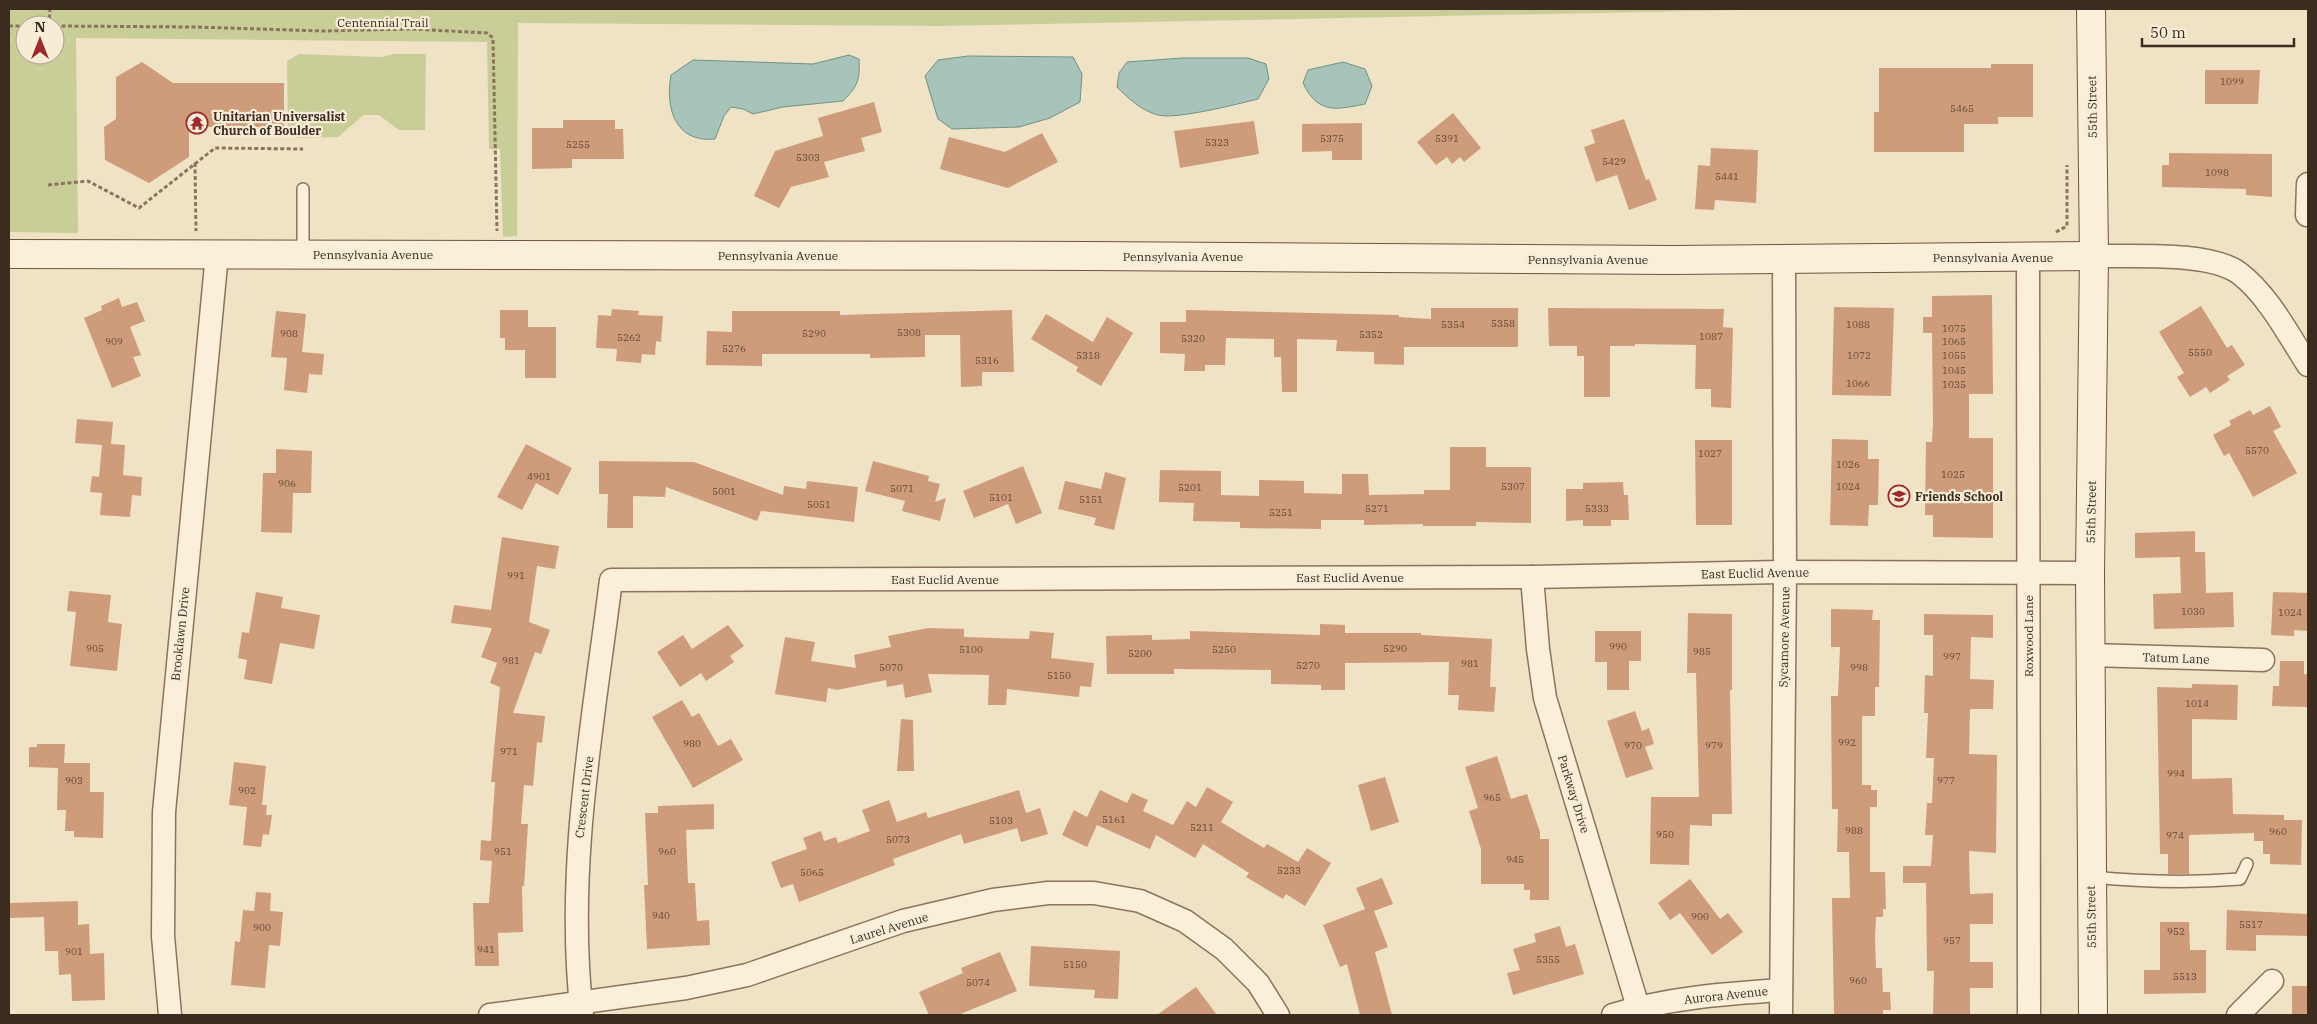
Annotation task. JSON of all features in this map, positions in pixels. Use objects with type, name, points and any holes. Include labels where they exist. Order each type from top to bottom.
[{"type":"street","name":"55th Street","points":[[2091,10],[2094,256],[2090,573],[2093,1015]]},
{"type":"street","points":[[2307,215],[2308,184]]},
{"type":"street","name":"Pennsylvania Avenue","points":[[9,254],[497,254],[1784,260],[2041,256],[2176,257],[2213,262],[2237,272],[2258,291],[2308,365]]},
{"type":"street","name":"Brooklawn Drive","points":[[170,1015],[163,936],[164,812],[207,254]]},
{"type":"street","name":"Roxwood Lane","points":[[2029,1015],[2028,573],[2041,256]]},
{"type":"street","name":"Sycamore Avenue","points":[[1781,1015],[1785,572],[1784,260]]},
{"type":"street","name":"East Euclid Avenue","points":[[611,580],[1532,577],[1785,572],[2090,573]]},
{"type":"street","name":"Parkway Drive","points":[[1532,577],[1538,649],[1546,698],[1638,1007]]},
{"type":"street","name":"Crescent Drive","points":[[581,1010],[576,917],[578,842],[611,580]]},
{"type":"street","name":"Tatum Lane","points":[[2090,655],[2263,660]]},
{"type":"street","name":"Laurel Avenue","points":[[490,1015],[581,1010],[747,975],[902,921],[993,900],[1048,892],[1094,893],[1140,901],[1186,921],[1224,949],[1258,983],[1278,1015]]},
{"type":"street","points":[[2238,1015],[2272,981]]},
{"type":"street","name":"Aurora Avenue","points":[[1613,1015],[1638,1007],[1709,994],[1780,990]]},
{"type":"lane","points":[[303,190],[303,254]]},
{"type":"lane","points":[[2091,877],[2159,882],[2240,879],[2247,864]]},
{"type":"path","name":"Centennial Trail","points":[[65,26],[195,27],[322,31],[411,29],[487,33],[493,38],[497,254]]},
{"type":"path","points":[[48,185],[88,181],[139,208],[215,148],[303,149]]},
{"type":"path","points":[[2041,256],[2053,234],[2067,226],[2067,157]]},
{"type":"path","points":[[195,163],[207,254]]},
{"type":"green space","points":[[9,9],[1796,9],[939,26],[518,23],[517,236],[503,237],[500,149],[489,149],[487,42],[76,38],[78,233],[9,232]]},
{"type":"green space","points":[[299,54],[381,57],[394,54],[426,54],[425,130],[399,130],[379,115],[364,115],[338,137],[297,138],[288,130],[287,61]]},
{"type":"water","points":[[849,55],[859,59],[859,72],[855,87],[843,101],[783,107],[753,114],[743,109],[731,107],[724,116],[715,139],[701,139],[690,135],[676,121],[672,111],[670,99],[671,75],[693,60],[813,64]]},
{"type":"water","points":[[968,56],[1073,57],[1082,74],[1080,102],[1050,118],[1019,127],[952,129],[938,119],[925,76],[938,60]]},
{"type":"water","points":[[1182,58],[1248,58],[1266,64],[1269,79],[1258,99],[1207,111],[1166,116],[1141,108],[1117,87],[1119,73],[1127,62]]},
{"type":"water","points":[[1343,62],[1365,69],[1372,86],[1365,104],[1345,108],[1321,105],[1309,93],[1303,83],[1308,70]]},
{"type":"building","name":"Unitarian Universalist Church of Boulder","points":[[142,62],[173,83],[284,83],[284,127],[189,127],[189,157],[149,183],[105,160],[104,127],[116,119],[116,77]]},
{"type":"building","points":[[1991,64],[2033,64],[2033,117],[1998,117],[1998,124],[1964,124],[1964,152],[1874,152],[1874,112],[1879,112],[1879,68],[1991,68]]},
{"type":"building","points":[[2205,70],[2260,70],[2258,104],[2205,104]]},
{"type":"building","points":[[874,102],[882,132],[861,138],[865,151],[824,162],[829,177],[791,187],[779,208],[754,196],[775,151],[823,136],[818,118]]},
{"type":"building","points":[[1453,113],[1481,148],[1464,162],[1460,157],[1452,164],[1447,157],[1436,165],[1417,142]]},
{"type":"building","points":[[1624,119],[1646,180],[1649,179],[1657,200],[1629,210],[1617,175],[1596,182],[1584,147],[1595,143],[1591,130]]},
{"type":"building","points":[[563,120],[615,120],[615,129],[623,129],[624,159],[572,159],[572,168],[532,169],[532,128],[563,128]]},
{"type":"building","points":[[1254,121],[1259,154],[1180,168],[1174,131]]},
{"type":"building","points":[[1362,123],[1362,160],[1332,160],[1332,151],[1302,152],[1302,124]]},
{"type":"building","points":[[1042,133],[1058,162],[1008,188],[940,169],[949,137],[1005,152]]},
{"type":"building","points":[[1711,148],[1758,150],[1756,203],[1715,200],[1714,210],[1695,209],[1698,165],[1710,166]]},
{"type":"building","points":[[2169,153],[2272,154],[2272,197],[2246,195],[2246,189],[2162,187],[2162,165],[2169,165]]},
{"type":"building","points":[[1992,295],[1993,394],[1969,394],[1969,438],[1993,438],[1993,538],[1933,537],[1933,515],[1925,515],[1926,442],[1932,442],[1933,423],[1932,333],[1923,333],[1923,317],[1932,317],[1932,296]]},
{"type":"building","points":[[119,298],[122,307],[137,302],[145,321],[130,327],[141,355],[133,357],[141,376],[112,388],[84,318],[102,310],[101,306]]},
{"type":"building","points":[[2201,306],[2227,348],[2232,345],[2245,365],[2227,376],[2230,380],[2210,393],[2206,387],[2190,397],[2177,377],[2184,373],[2159,332]]},
{"type":"building","points":[[1834,307],[1894,308],[1891,396],[1832,395]]},
{"type":"building","points":[[1431,308],[1518,308],[1518,347],[1404,347],[1404,365],[1374,364],[1374,352],[1336,351],[1337,340],[1297,339],[1297,392],[1282,392],[1281,357],[1274,357],[1274,339],[1226,338],[1225,365],[1205,365],[1205,371],[1184,371],[1185,354],[1160,353],[1160,322],[1186,322],[1186,310],[1399,315],[1399,317],[1431,319]]},
{"type":"building","points":[[1548,308],[1724,309],[1723,327],[1733,328],[1731,408],[1711,407],[1711,389],[1695,389],[1696,345],[1635,344],[1635,346],[1610,346],[1610,397],[1584,397],[1584,356],[1577,356],[1577,346],[1549,346]]},
{"type":"building","points":[[612,309],[639,311],[638,315],[663,316],[661,342],[656,341],[655,355],[642,354],[641,363],[616,361],[617,349],[596,348],[598,315],[611,316]]},
{"type":"building","points":[[500,310],[528,310],[528,327],[556,327],[556,378],[525,378],[525,350],[505,350],[505,338],[500,338]]},
{"type":"building","points":[[1012,310],[1014,372],[982,372],[982,386],[961,387],[960,335],[925,335],[925,357],[870,358],[870,354],[762,354],[762,366],[706,365],[707,331],[732,332],[732,311],[840,311],[840,315]]},
{"type":"building","points":[[276,311],[306,314],[302,352],[324,354],[322,375],[309,374],[307,393],[284,390],[287,358],[271,357]]},
{"type":"building","points":[[1046,314],[1093,342],[1107,317],[1133,333],[1101,386],[1076,371],[1078,367],[1031,339]]},
{"type":"building","points":[[2270,406],[2281,427],[2273,431],[2297,473],[2253,497],[2229,453],[2224,456],[2213,435],[2231,425],[2229,421],[2250,410],[2253,415]]},
{"type":"building","points":[[77,419],[113,422],[111,444],[125,445],[123,475],[142,477],[141,496],[132,495],[130,517],[100,515],[102,493],[90,492],[92,476],[99,477],[102,445],[75,443]]},
{"type":"building","points":[[1832,439],[1868,440],[1868,459],[1879,459],[1878,505],[1869,505],[1868,526],[1830,525]]},
{"type":"building","points":[[1695,440],[1732,440],[1732,525],[1696,525]]},
{"type":"building","points":[[526,444],[572,468],[558,495],[536,483],[522,510],[497,497]]},
{"type":"building","points":[[1450,447],[1486,447],[1486,467],[1531,467],[1531,523],[1476,522],[1476,526],[1423,526],[1423,524],[1364,525],[1364,520],[1321,520],[1321,529],[1240,528],[1240,522],[1193,521],[1194,503],[1159,502],[1160,470],[1221,471],[1221,495],[1259,496],[1259,480],[1304,481],[1304,493],[1342,494],[1342,474],[1368,474],[1369,495],[1424,494],[1424,490],[1450,490]]},
{"type":"building","points":[[276,449],[312,451],[311,493],[293,493],[292,533],[261,532],[263,473],[276,473]]},
{"type":"building","points":[[599,461],[694,462],[783,495],[784,486],[806,489],[807,481],[858,487],[854,522],[761,511],[757,521],[666,487],[665,497],[633,496],[633,528],[607,528],[608,494],[599,494]]},
{"type":"building","points":[[873,461],[929,476],[928,481],[940,484],[935,502],[946,498],[940,521],[902,511],[905,501],[865,491]]},
{"type":"building","points":[[1023,466],[1042,513],[1016,524],[1008,504],[974,518],[963,491]]},
{"type":"building","points":[[1105,472],[1126,478],[1114,530],[1094,525],[1096,518],[1058,509],[1065,481],[1101,489]]},
{"type":"building","points":[[1623,482],[1624,495],[1628,495],[1629,520],[1611,520],[1611,526],[1583,526],[1583,520],[1566,521],[1566,489],[1583,489],[1583,483]]},
{"type":"building","points":[[2195,531],[2195,552],[2205,552],[2206,593],[2233,592],[2234,627],[2154,629],[2153,594],[2181,593],[2180,557],[2135,558],[2135,533]]},
{"type":"building","points":[[502,537],[559,546],[555,569],[537,566],[529,622],[550,630],[541,654],[535,652],[513,713],[545,716],[542,743],[537,742],[533,786],[524,785],[521,824],[528,824],[524,886],[522,886],[523,932],[498,933],[499,966],[475,966],[473,903],[489,903],[492,861],[480,860],[481,840],[491,841],[495,782],[491,782],[500,687],[490,683],[497,663],[481,657],[492,628],[451,623],[454,605],[491,610]]},
{"type":"building","points":[[69,591],[111,595],[108,622],[122,624],[117,671],[70,666],[76,612],[67,611]]},
{"type":"building","points":[[256,592],[283,597],[281,608],[320,615],[314,649],[280,643],[272,684],[244,679],[247,660],[238,658],[242,632],[249,633]]},
{"type":"building","points":[[2273,592],[2308,593],[2308,631],[2294,630],[2294,636],[2271,635]]},
{"type":"building","points":[[1831,609],[1873,610],[1872,620],[1880,620],[1879,687],[1875,687],[1875,716],[1862,716],[1862,785],[1871,785],[1871,790],[1877,790],[1877,807],[1870,807],[1870,872],[1885,872],[1886,909],[1883,909],[1883,917],[1876,917],[1875,937],[1876,968],[1882,968],[1883,992],[1890,992],[1891,1010],[1883,1010],[1883,1015],[1834,1015],[1832,898],[1850,898],[1849,852],[1837,852],[1838,809],[1832,809],[1831,696],[1838,696],[1840,647],[1831,647]]},
{"type":"building","points":[[1688,613],[1732,614],[1732,690],[1730,690],[1732,814],[1712,814],[1712,826],[1690,825],[1689,865],[1650,864],[1651,797],[1699,797],[1696,673],[1687,673]]},
{"type":"building","points":[[1924,614],[1993,615],[1993,638],[1971,637],[1970,679],[1994,680],[1993,709],[1970,709],[1969,754],[1997,755],[1996,853],[1969,851],[1970,894],[1993,893],[1993,924],[1970,924],[1970,962],[1993,962],[1993,988],[1970,988],[1970,1015],[1933,1015],[1934,971],[1927,971],[1926,883],[1903,883],[1903,866],[1931,866],[1933,835],[1925,835],[1927,803],[1932,803],[1934,758],[1926,758],[1928,713],[1924,713],[1925,675],[1933,676],[1933,635],[1924,635]]},
{"type":"building","points":[[1320,624],[1345,625],[1345,633],[1421,633],[1421,635],[1492,639],[1490,687],[1496,687],[1494,712],[1458,710],[1459,695],[1448,695],[1449,662],[1345,663],[1345,690],[1321,690],[1321,685],[1271,684],[1271,670],[1174,669],[1174,674],[1107,674],[1106,636],[1152,635],[1152,640],[1190,639],[1190,631],[1320,635]]},
{"type":"building","points":[[728,625],[744,646],[730,656],[734,662],[706,681],[701,673],[680,687],[657,652],[683,635],[692,649]]},
{"type":"building","points":[[928,628],[964,629],[964,637],[1029,639],[1030,631],[1054,633],[1051,658],[1094,663],[1091,687],[1080,686],[1079,697],[1007,689],[1006,705],[988,705],[989,675],[928,674],[932,692],[905,698],[903,684],[887,687],[886,680],[837,690],[828,688],[826,702],[775,694],[785,637],[815,642],[811,661],[856,668],[854,655],[891,647],[888,636]]},
{"type":"building","points":[[1595,631],[1641,631],[1641,661],[1629,661],[1629,690],[1607,690],[1607,662],[1595,662]]},
{"type":"building","points":[[2280,661],[2304,661],[2304,674],[2308,674],[2308,707],[2272,706],[2273,686],[2279,686]]},
{"type":"building","points":[[2192,684],[2238,685],[2237,720],[2192,719],[2192,779],[2232,778],[2233,814],[2284,815],[2284,820],[2302,820],[2301,865],[2270,864],[2270,854],[2263,854],[2263,841],[2254,841],[2254,833],[2189,835],[2189,874],[2168,874],[2168,854],[2160,854],[2157,687],[2192,688]]},
{"type":"building","points":[[682,700],[692,717],[699,713],[718,746],[731,739],[743,760],[693,788],[652,717]]},
{"type":"building","points":[[1635,711],[1642,731],[1649,728],[1654,744],[1645,747],[1653,769],[1626,778],[1607,721]]},
{"type":"building","points":[[901,719],[913,720],[914,771],[897,771]]},
{"type":"building","points":[[37,744],[65,744],[64,763],[90,763],[90,792],[104,792],[103,838],[74,837],[74,831],[65,831],[66,810],[57,810],[58,768],[29,767],[29,747],[37,747]]},
{"type":"building","points":[[1497,756],[1511,799],[1527,794],[1540,832],[1540,839],[1549,839],[1549,900],[1530,900],[1530,890],[1524,890],[1524,884],[1481,884],[1481,849],[1469,811],[1478,808],[1465,767]]},
{"type":"building","points":[[234,762],[266,766],[262,805],[267,805],[266,815],[272,815],[269,835],[263,834],[261,847],[243,845],[247,807],[229,805]]},
{"type":"building","points":[[1385,777],[1399,822],[1371,831],[1358,785]]},
{"type":"building","points":[[1207,787],[1233,802],[1221,822],[1264,848],[1267,844],[1298,862],[1307,848],[1331,863],[1305,906],[1286,894],[1283,899],[1246,877],[1249,873],[1203,844],[1195,858],[1156,835],[1150,849],[1097,825],[1087,847],[1062,835],[1074,810],[1087,817],[1100,790],[1127,803],[1132,793],[1148,800],[1143,811],[1173,825],[1187,801],[1196,807]]},
{"type":"building","points":[[1019,790],[1026,813],[1040,808],[1048,834],[1021,842],[1017,828],[964,844],[961,834],[893,859],[895,865],[799,902],[793,884],[781,888],[771,862],[807,849],[803,838],[821,831],[824,841],[836,837],[838,843],[870,831],[862,810],[889,800],[897,822],[926,812],[928,818]]},
{"type":"building","points":[[714,804],[714,829],[686,830],[688,883],[695,883],[697,921],[709,920],[710,945],[647,949],[644,885],[648,885],[645,813],[658,813],[658,806]]},
{"type":"building","points":[[1382,878],[1393,904],[1374,911],[1388,947],[1375,952],[1392,1015],[1360,1015],[1347,964],[1340,967],[1323,925],[1365,909],[1356,888]]},
{"type":"building","points":[[1690,879],[1720,919],[1728,913],[1743,932],[1712,955],[1680,913],[1670,920],[1658,903]]},
{"type":"building","points":[[256,892],[271,893],[270,911],[283,912],[280,946],[269,945],[265,988],[231,985],[235,941],[240,942],[243,910],[254,911]]},
{"type":"building","points":[[78,901],[78,925],[89,924],[90,954],[104,953],[105,1000],[72,1001],[71,974],[59,975],[58,951],[45,951],[44,917],[9,918],[9,903]]},
{"type":"building","points":[[2227,910],[2308,914],[2308,936],[2256,935],[2256,951],[2226,950]]},
{"type":"building","points":[[2160,922],[2189,922],[2190,950],[2206,950],[2206,993],[2144,994],[2144,970],[2160,970]]},
{"type":"building","points":[[1560,926],[1566,947],[1575,944],[1584,974],[1513,995],[1507,973],[1520,970],[1513,949],[1536,942],[1534,934]]},
{"type":"building","points":[[1031,946],[1120,951],[1118,999],[1094,998],[1095,990],[1029,986]]},
{"type":"building","points":[[1000,952],[1017,991],[958,1015],[929,1015],[919,992],[963,973],[961,968]]},
{"type":"building","points":[[2292,986],[2308,986],[2308,1015],[2292,1015]]},
{"type":"building","points":[[1196,987],[1217,1015],[1157,1015]]},
{"type":"place","name":"Unitarian Universalist Church of Boulder","points":[[197,123]]},
{"type":"place","name":"Friends School","points":[[1899,496]]}]
